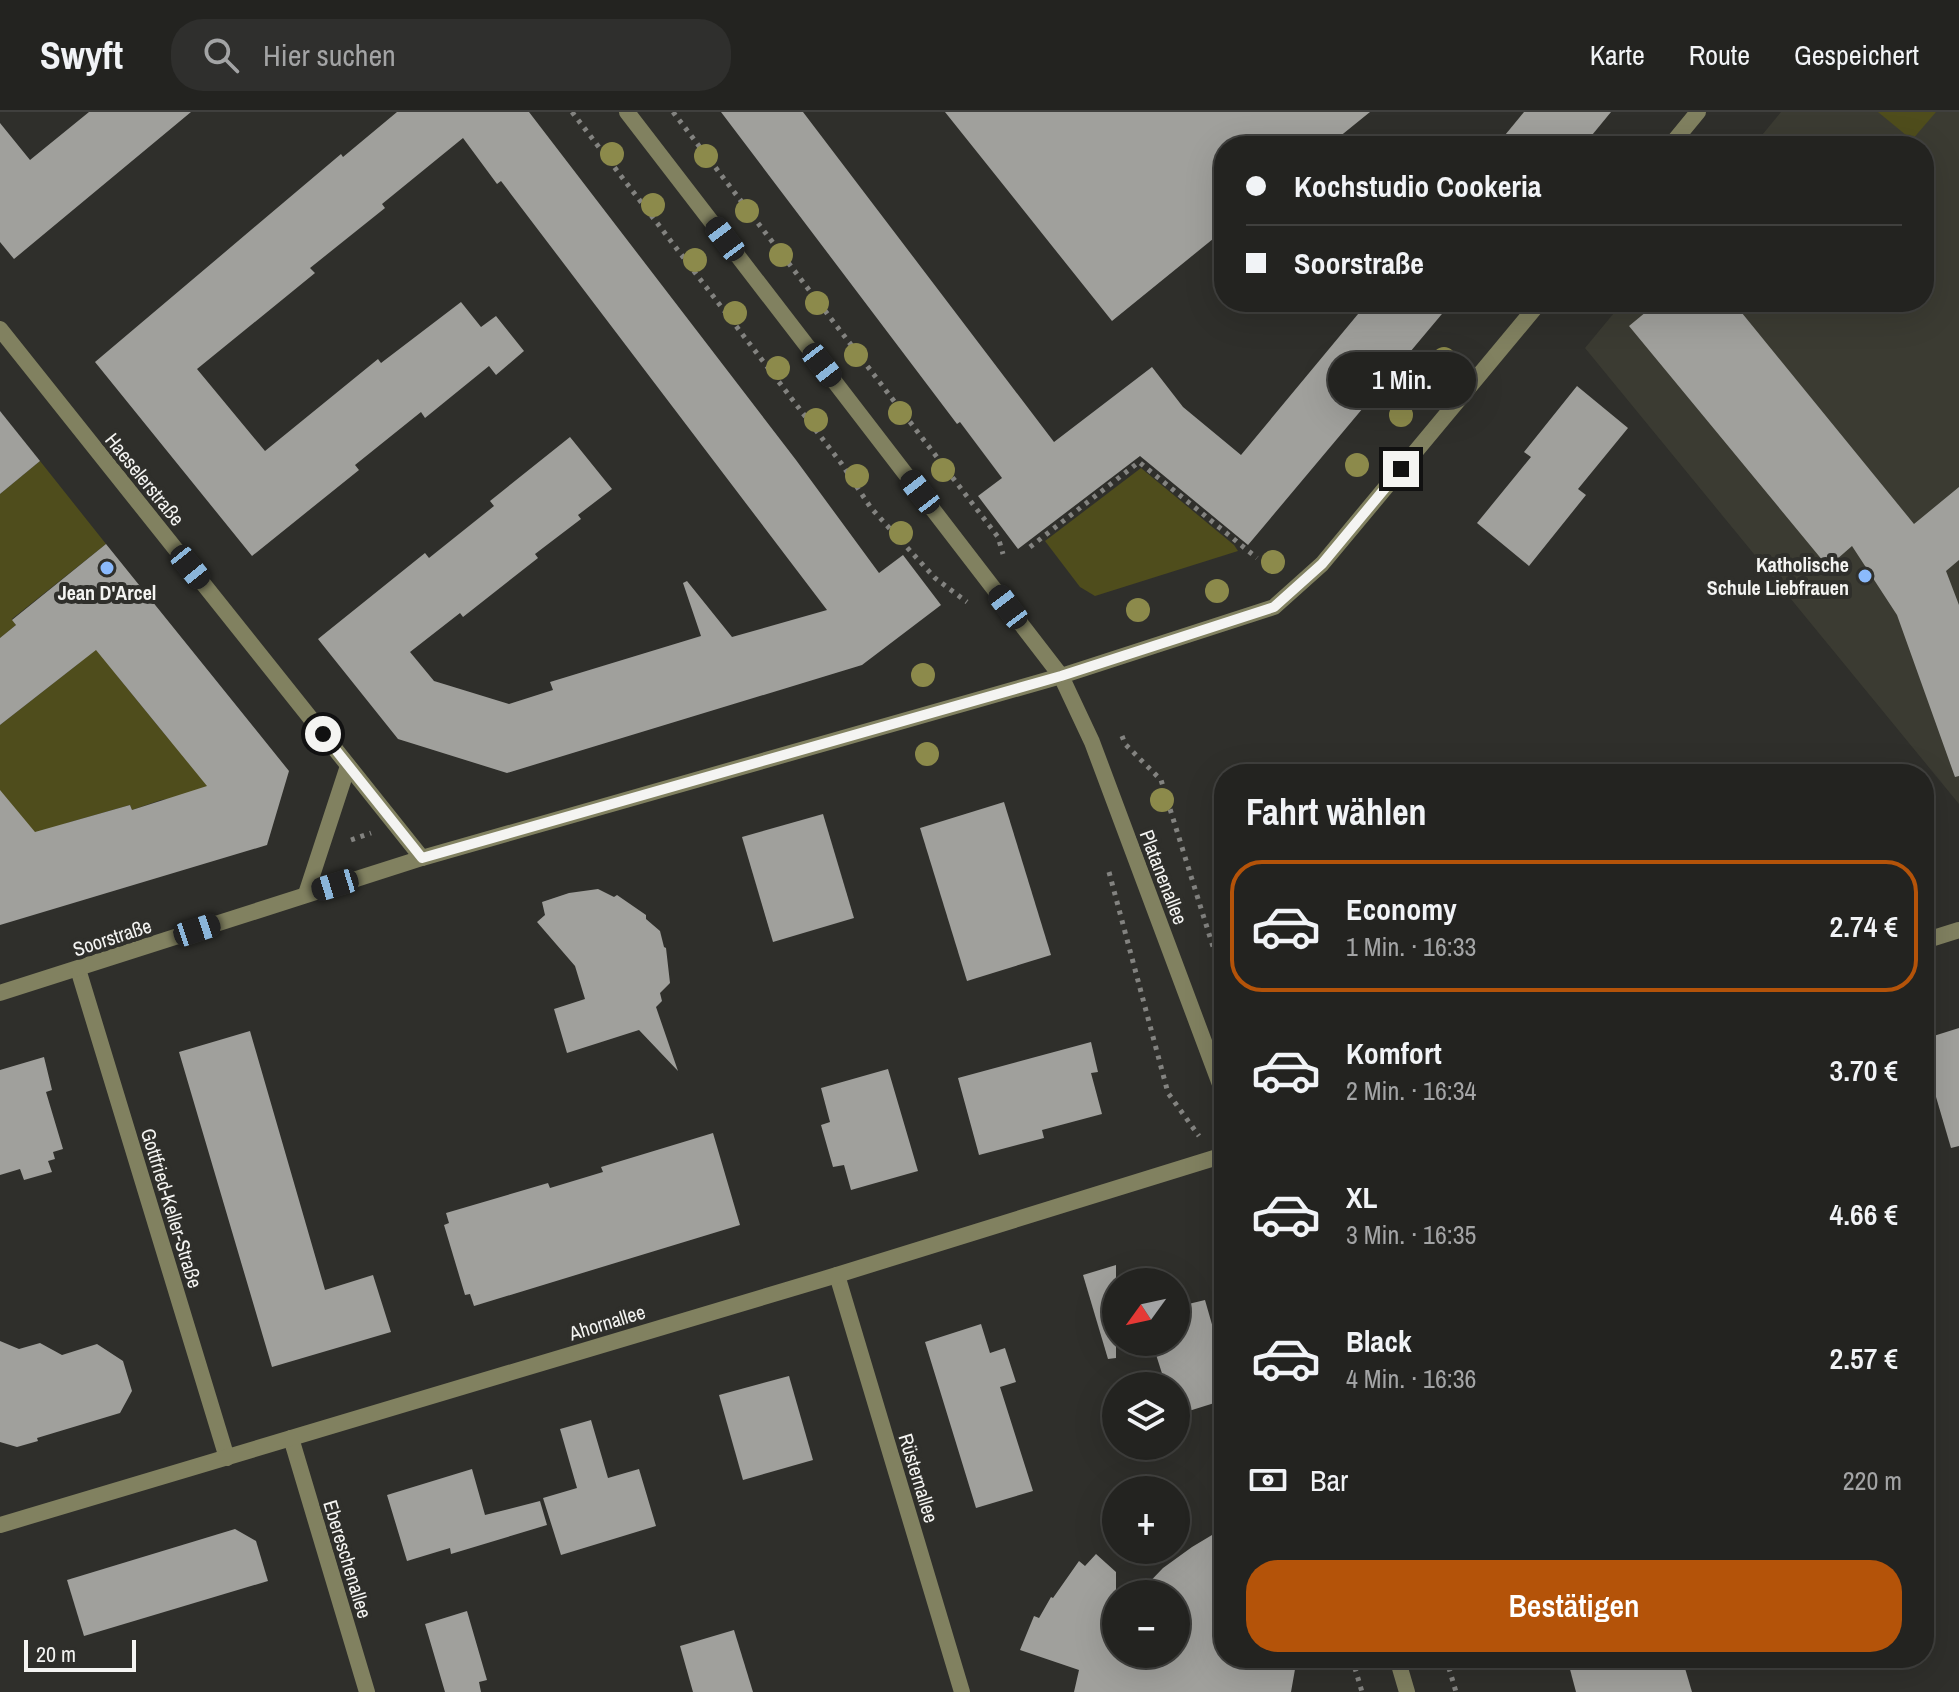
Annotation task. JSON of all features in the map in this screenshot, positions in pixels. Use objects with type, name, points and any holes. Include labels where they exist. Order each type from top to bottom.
[{"type":"street","name":"Platanenallee","points":[[627,112],[1061,676],[1092,742],[1214,1068]]},
{"type":"street","points":[[1678,136],[1698,112]]},
{"type":"street","name":"Soorstraße","points":[[0,993],[422,858],[1061,676],[1274,607],[1322,564],[1532,312]]},
{"type":"street","name":"Haeselerstraße","points":[[0,329],[422,858]]},
{"type":"street","points":[[306,894],[348,766]]},
{"type":"street","points":[[1934,938],[1959,930]]},
{"type":"street","name":"Gottfried-Keller-Straße","points":[[78,969],[227,1458]]},
{"type":"street","name":"Ahornallee","points":[[0,1525],[837,1275],[1214,1158]]},
{"type":"street","name":"Rüsternallee","points":[[837,1275],[962,1692]]},
{"type":"street","name":"Ebereschenallee","points":[[291,1438],[367,1692]]},
{"type":"street","points":[[1400,1668],[1407,1692]]},
{"type":"path","points":[[572,112],[841,463],[871,508],[935,578],[958,593],[976,613]]},
{"type":"path","points":[[673,112],[998,537],[1005,561]]},
{"type":"path","points":[[1030,547],[1139,462],[1257,558]]},
{"type":"path","points":[[1125,744],[1161,780],[1214,950]]},
{"type":"path","points":[[347,842],[376,831]]},
{"type":"path","points":[[1106,864],[1168,1093],[1196,1129],[1202,1143]]},
{"type":"path","points":[[1355,1668],[1362,1692]]},
{"type":"path","points":[[1449,1668],[1456,1692]]},
{"type":"shaded area","name":"Katholische Schule Liebfrauen","points":[[1781,112],[1959,112],[1959,804],[1934,774],[1934,764],[1926,764],[1585,348],[1615,312],[1934,312],[1934,136],[1761,136]]},
{"type":"shaded area","points":[[1878,112],[1936,112],[1915,136],[1907,136]]},
{"type":"shaded area","points":[[40,461],[106,544],[12,619],[16,625],[0,638],[0,494]]},
{"type":"shaded area","points":[[1141,468],[1238,551],[1095,596],[1080,587],[1045,541]]},
{"type":"shaded area","points":[[98,633],[119,678],[167,737],[209,779],[206,794],[161,800],[132,810],[130,805],[67,823],[0,856],[0,725],[78,664]]},
{"type":"building","points":[[89,112],[191,112],[14,259],[0,242],[0,123],[30,160]]},
{"type":"building","points":[[397,112],[529,112],[879,573],[903,555],[941,605],[862,665],[507,773],[398,739],[318,639],[425,553],[429,558],[494,506],[490,501],[570,437],[612,489],[578,515],[581,519],[535,554],[538,558],[463,617],[460,613],[410,652],[434,681],[509,704],[553,690],[550,682],[701,636],[683,583],[687,581],[732,637],[827,610],[501,181],[497,184],[463,138],[382,204],[385,208],[310,268],[315,273],[197,369],[265,451],[378,359],[381,363],[461,302],[481,327],[496,316],[524,351],[496,375],[489,366],[425,418],[421,412],[355,465],[359,470],[252,556],[95,362],[341,154],[343,157]]},
{"type":"building","points":[[721,112],[803,112],[1054,442],[1152,367],[1183,407],[1241,455],[1360,312],[1444,312],[1248,545],[1140,456],[1018,549],[978,496],[1002,478],[960,422],[957,424]]},
{"type":"building","points":[[945,112],[1370,112],[1340,136],[1214,136],[1214,238],[1112,321]]},
{"type":"building","points":[[1524,112],[1611,112],[1591,136],[1504,136]]},
{"type":"building","points":[[1646,312],[1741,312],[1914,524],[1959,487],[1959,560],[1946,571],[1959,605],[1959,776],[1955,777],[1897,615],[1852,546],[1828,567],[1629,326]]},
{"type":"building","points":[[1577,386],[1628,428],[1578,489],[1586,495],[1529,566],[1477,523],[1531,457],[1524,452]]},
{"type":"building","points":[[0,411],[40,461],[0,494]]},
{"type":"building","points":[[106,544],[289,771],[267,845],[0,925],[0,790],[35,832],[130,805],[132,810],[207,786],[96,650],[0,725],[0,638],[16,625],[12,620]]},
{"type":"building","points":[[1004,802],[1051,955],[967,981],[920,828]]},
{"type":"building","points":[[823,814],[854,918],[773,942],[742,837]]},
{"type":"building","points":[[598,889],[614,897],[617,895],[646,915],[646,919],[660,931],[666,948],[670,983],[660,993],[662,1001],[656,1007],[678,1071],[639,1030],[567,1053],[554,1009],[585,999],[575,966],[537,922],[545,915],[542,902],[569,893]]},
{"type":"building","points":[[1959,1028],[1959,1146],[1951,1148],[1934,1090],[1934,1036]]},
{"type":"building","points":[[250,1031],[325,1290],[373,1275],[391,1332],[272,1367],[179,1052]]},
{"type":"building","points":[[1091,1042],[1098,1072],[1091,1073],[1102,1114],[1042,1130],[1044,1138],[979,1155],[958,1078]]},
{"type":"building","points":[[44,1057],[52,1090],[46,1092],[63,1149],[53,1152],[55,1159],[48,1161],[52,1172],[24,1180],[20,1169],[0,1175],[0,1070]]},
{"type":"building","points":[[888,1069],[918,1171],[851,1190],[844,1165],[833,1167],[821,1125],[830,1122],[821,1088]]},
{"type":"building","points":[[713,1133],[740,1225],[474,1306],[470,1294],[465,1295],[444,1225],[449,1223],[446,1213],[548,1183],[550,1188],[603,1172],[601,1167]]},
{"type":"building","points":[[1102,1269],[1102,1339],[1083,1275]]},
{"type":"building","points":[[1205,1300],[1214,1332],[1214,1403],[1190,1411],[1190,1372],[1162,1372],[1156,1356],[1190,1356],[1190,1304]]},
{"type":"building","points":[[981,1324],[990,1353],[1005,1348],[1016,1382],[1000,1387],[1033,1491],[976,1508],[925,1342]]},
{"type":"building","points":[[0,1341],[19,1349],[40,1343],[62,1355],[97,1344],[123,1361],[132,1391],[120,1413],[17,1447],[0,1442]]},
{"type":"building","points":[[789,1376],[813,1460],[743,1480],[719,1395]]},
{"type":"building","points":[[591,1420],[608,1478],[639,1469],[656,1526],[561,1555],[543,1498],[577,1488],[560,1429]]},
{"type":"building","points":[[472,1469],[485,1515],[540,1501],[547,1525],[451,1554],[450,1548],[407,1561],[387,1495]]},
{"type":"building","points":[[235,1529],[256,1541],[268,1581],[84,1636],[67,1580]]},
{"type":"building","points":[[1214,1534],[1214,1668],[1295,1668],[1291,1692],[1074,1692],[1079,1670],[1020,1650],[1034,1616],[1039,1618],[1079,1561],[1085,1566],[1096,1554],[1102,1564],[1107,1564],[1116,1572],[1116,1580],[1102,1580],[1102,1668],[1190,1668],[1190,1580],[1151,1580],[1169,1564],[1190,1564],[1190,1548]]},
{"type":"building","points":[[467,1611],[487,1680],[479,1682],[481,1692],[445,1692],[425,1624]]},
{"type":"building","points":[[734,1630],[753,1692],[693,1692],[680,1646]]},
{"type":"building","points":[[1570,1668],[1685,1668],[1692,1692],[1576,1692]]},
{"type":"place","name":"Jean D'Arcel","points":[[107,568]]},
{"type":"place","name":"Katholische Schule Liebfrauen","points":[[1865,576]]},
{"type":"route","points":[[323,734],[422,858],[1061,676],[1274,607],[1322,564],[1401,469]]}]
